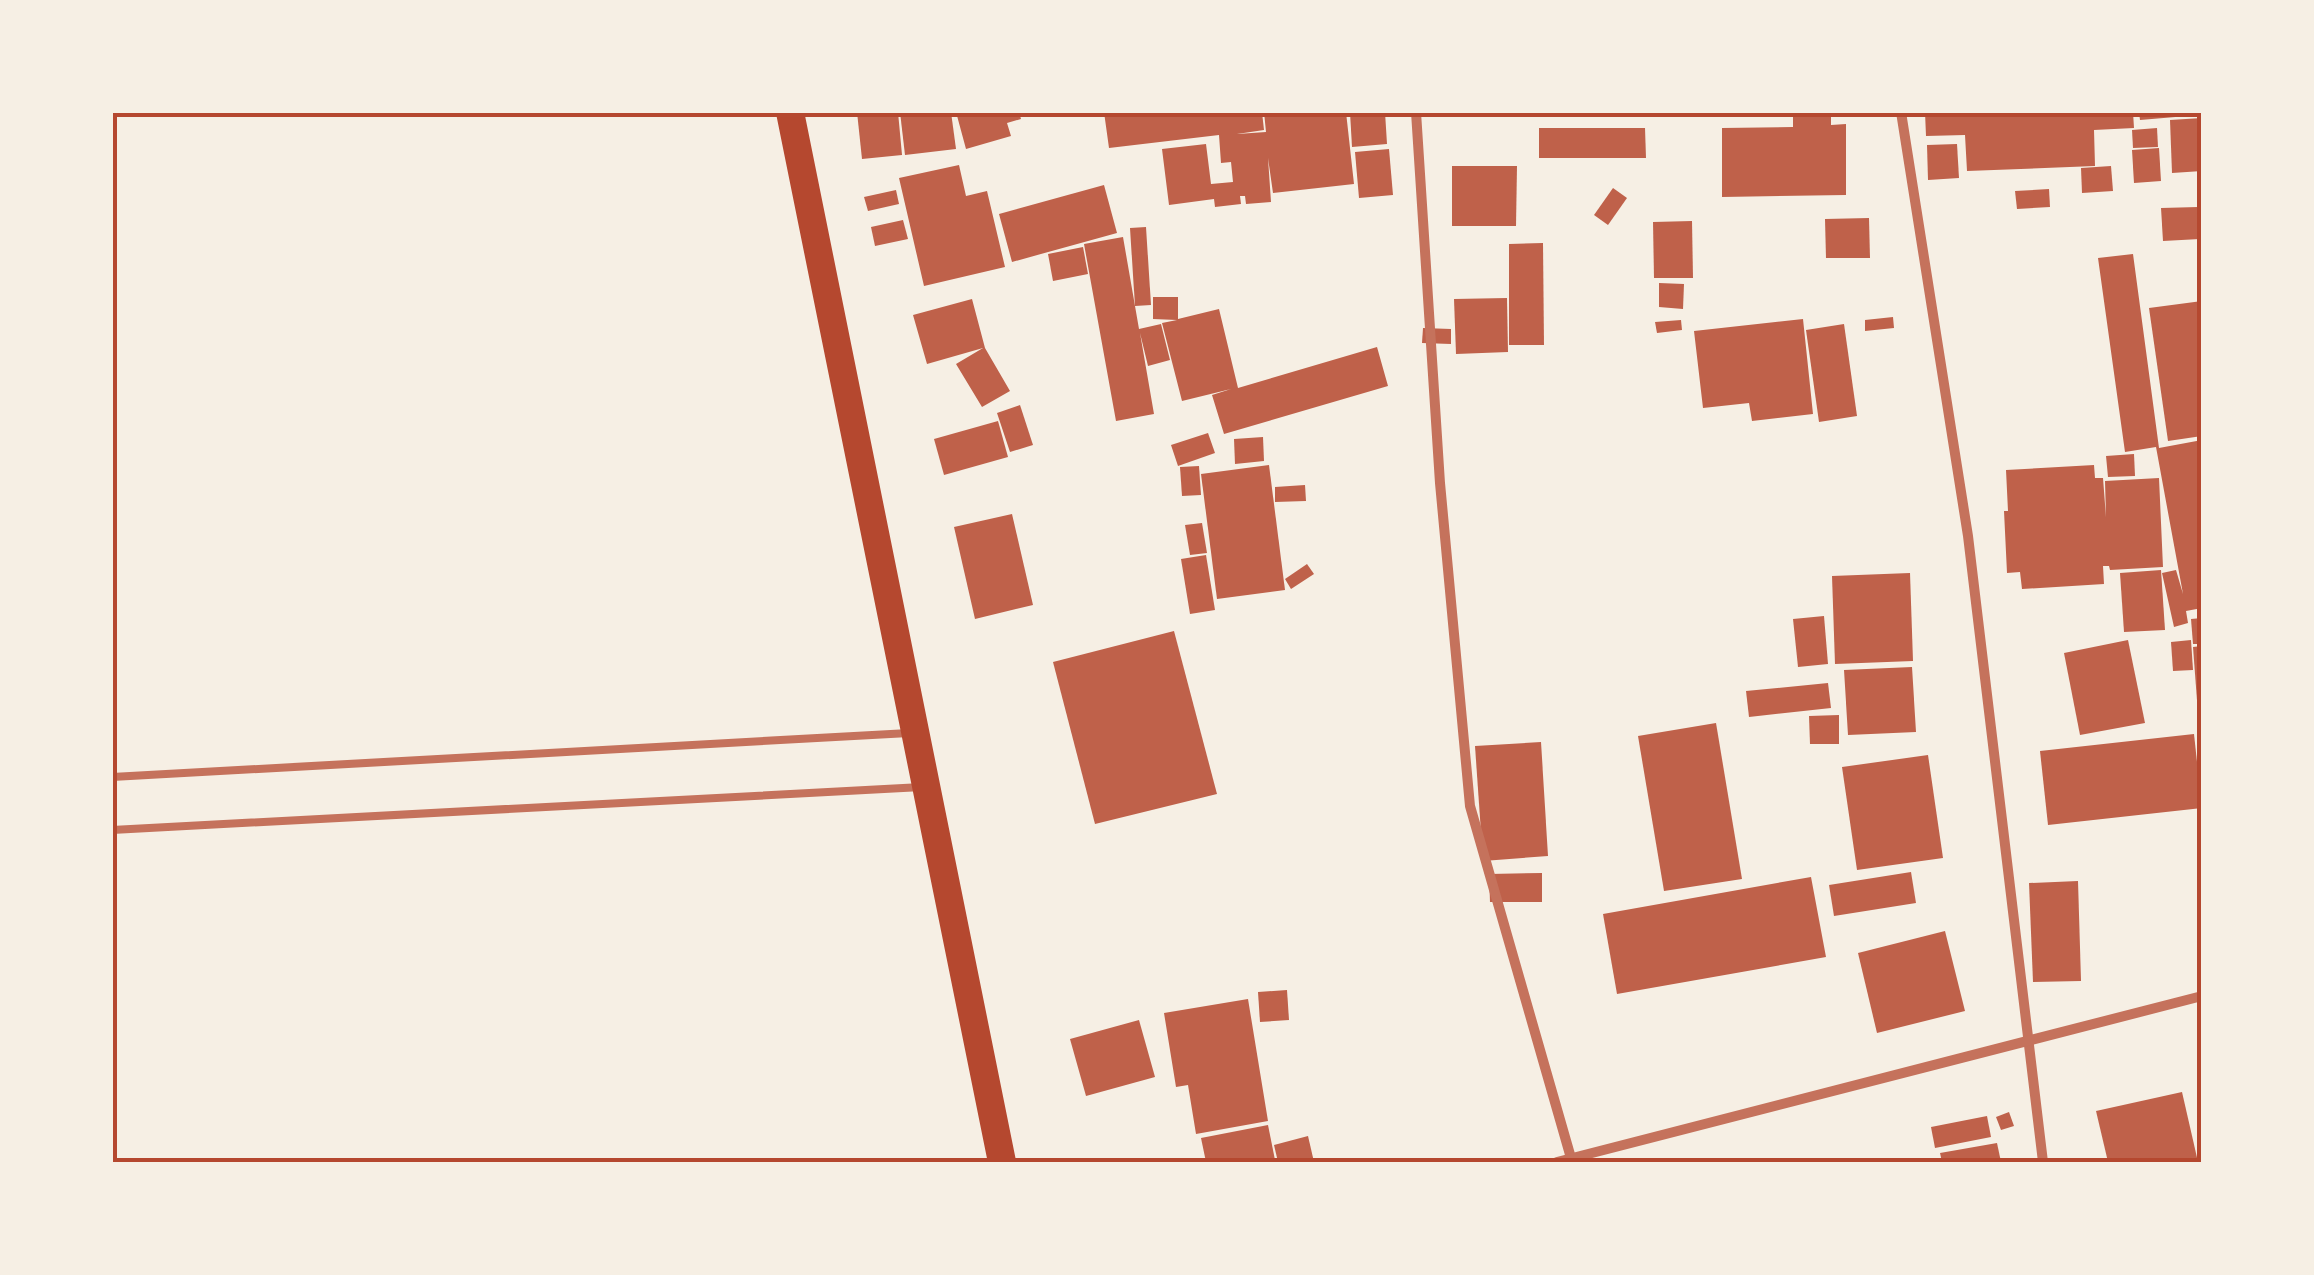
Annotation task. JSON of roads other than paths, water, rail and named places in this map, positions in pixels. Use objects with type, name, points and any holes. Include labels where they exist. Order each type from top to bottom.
[{"type":"highway","points":[[790,112],[1002,1162]]},
{"type":"street","points":[[1416,112],[1440,483],[1470,806],[1572,1158]]},
{"type":"street","points":[[1901,112],[1968,536],[2043,1162]]},
{"type":"street","points":[[1557,1162],[2202,996]]},
{"type":"lane","points":[[112,777],[913,732]]},
{"type":"lane","points":[[112,830],[924,787]]}]
